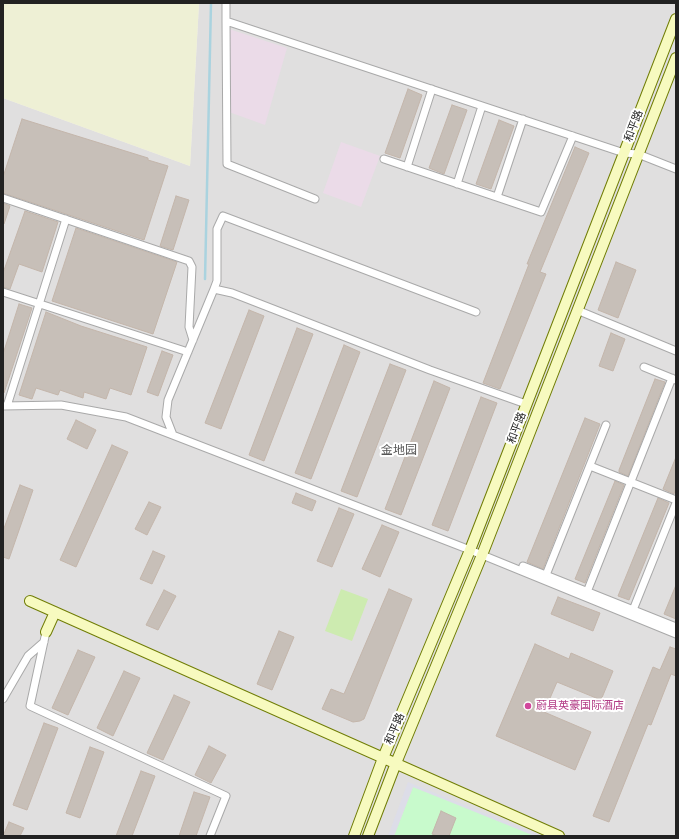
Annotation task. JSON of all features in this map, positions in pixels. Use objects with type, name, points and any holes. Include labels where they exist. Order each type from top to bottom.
[{"type":"street","points":[[226,3],[227,164],[315,199]]},
{"type":"street","name":"和平路","points":[[354,836],[383,758],[470,550],[676,19]]},
{"type":"street","points":[[226,21],[624,153],[638,154],[676,169]]},
{"type":"street","name":"和平路","points":[[368,836],[396,763],[482,555],[676,58]]},
{"type":"street","points":[[407,167],[432,89]]},
{"type":"street","points":[[458,184],[482,106]]},
{"type":"street","points":[[497,197],[523,119]]},
{"type":"street","points":[[384,159],[541,212],[573,136]]},
{"type":"street","points":[[3,198],[189,261],[192,267],[189,327],[193,340]]},
{"type":"street","points":[[173,435],[166,417],[168,400],[217,281],[217,229],[223,216],[476,312]]},
{"type":"street","points":[[66,219],[5,406],[61,405],[126,417],[470,550],[676,634]]},
{"type":"street","points":[[214,289],[232,293],[430,370],[526,404]]},
{"type":"street","points":[[3,292],[188,352]]},
{"type":"street","points":[[577,310],[676,351]]},
{"type":"street","points":[[587,592],[674,379],[644,366]]},
{"type":"street","points":[[546,575],[606,425]]},
{"type":"street","points":[[590,466],[676,500]]},
{"type":"street","points":[[633,610],[676,503]]},
{"type":"street","points":[[523,566],[676,627]]},
{"type":"street","points":[[30,601],[559,836]]},
{"type":"street","points":[[55,612],[46,632],[30,706],[226,796],[210,836]]},
{"type":"street","points":[[3,699],[28,656],[44,642]]},
{"type":"shaded area","points":[[199,3],[676,3],[676,836],[3,836],[3,98],[190,166]]},
{"type":"shaded area","points":[[229,29],[287,48],[265,125],[229,112]]},
{"type":"shaded area","points":[[341,142],[380,156],[361,207],[323,193]]},
{"type":"shaded area","points":[[408,782],[541,836],[535,836],[413,787],[394,836],[388,836]]},
{"type":"green space","points":[[3,3],[199,3],[190,166],[3,98]]},
{"type":"green space","points":[[341,589],[368,599],[352,641],[325,631]]},
{"type":"green space","points":[[413,787],[444,799],[535,836],[394,836]]},
{"type":"building","points":[[408,89],[422,95],[400,158],[385,153]]},
{"type":"building","points":[[452,105],[467,110],[444,174],[429,168]]},
{"type":"building","points":[[22,119],[148,158],[148,160],[168,166],[144,240],[3,193],[3,177]]},
{"type":"building","points":[[499,120],[514,126],[491,189],[476,184]]},
{"type":"building","points":[[575,147],[589,153],[540,272],[546,274],[500,389],[483,383],[529,264],[527,264]]},
{"type":"building","points":[[176,196],[189,200],[173,250],[160,246]]},
{"type":"building","points":[[3,203],[10,206],[4,224],[3,224]]},
{"type":"building","points":[[25,211],[58,222],[42,272],[19,264],[10,289],[3,287],[3,273]]},
{"type":"building","points":[[76,228],[177,262],[153,334],[52,301]]},
{"type":"building","points":[[616,262],[636,270],[618,318],[598,310]]},
{"type":"building","points":[[19,304],[32,308],[3,393],[3,354]]},
{"type":"building","points":[[249,310],[264,316],[221,429],[205,423]]},
{"type":"building","points":[[46,312],[81,326],[147,347],[131,395],[110,388],[106,399],[84,392],[83,398],[60,390],[58,395],[36,388],[32,399],[19,395]]},
{"type":"building","points":[[297,328],[313,334],[264,461],[249,455]]},
{"type":"building","points":[[611,333],[625,339],[613,371],[599,366]]},
{"type":"building","points":[[344,345],[360,352],[311,479],[295,473]]},
{"type":"building","points":[[162,351],[173,355],[158,396],[147,392]]},
{"type":"building","points":[[390,364],[406,370],[357,497],[341,491]]},
{"type":"building","points":[[655,379],[665,382],[628,476],[619,472],[619,470]]},
{"type":"building","points":[[434,381],[450,388],[401,515],[385,509]]},
{"type":"building","points":[[481,397],[497,403],[448,531],[432,525]]},
{"type":"building","points":[[585,418],[600,424],[543,569],[527,562]]},
{"type":"building","points":[[76,420],[96,430],[87,449],[67,439]]},
{"type":"building","points":[[112,445],[128,452],[76,567],[60,560]]},
{"type":"building","points":[[676,457],[676,488],[674,494],[663,489]]},
{"type":"building","points":[[615,481],[624,485],[585,583],[575,579]]},
{"type":"building","points":[[20,485],[33,490],[9,559],[3,557],[3,531]]},
{"type":"building","points":[[296,493],[316,501],[312,511],[292,503]]},
{"type":"building","points":[[658,498],[669,503],[629,600],[618,596]]},
{"type":"building","points":[[149,502],[161,507],[147,535],[135,529]]},
{"type":"building","points":[[339,508],[354,514],[332,567],[317,561]]},
{"type":"building","points":[[382,525],[399,532],[380,577],[362,569]]},
{"type":"building","points":[[153,551],[165,556],[152,584],[140,579]]},
{"type":"building","points":[[676,585],[676,619],[664,614]]},
{"type":"building","points":[[389,589],[412,599],[364,719],[353,722],[322,709],[331,689],[344,694]]},
{"type":"building","points":[[164,590],[176,596],[158,630],[146,625]]},
{"type":"building","points":[[558,597],[600,613],[593,631],[551,614]]},
{"type":"building","points":[[279,631],[294,637],[272,690],[257,684]]},
{"type":"building","name":"蔚县英豪国际酒店","points":[[535,644],[569,659],[571,653],[613,671],[601,700],[557,682],[544,712],[591,732],[575,770],[496,736]]},
{"type":"building","points":[[670,647],[676,649],[676,676],[671,674],[651,725],[648,724],[609,822],[593,816],[653,667],[660,670]]},
{"type":"building","points":[[78,650],[95,657],[68,715],[52,708]]},
{"type":"building","points":[[124,671],[140,678],[113,736],[97,728]]},
{"type":"building","points":[[174,695],[190,702],[163,760],[147,753]]},
{"type":"building","points":[[44,723],[58,728],[27,810],[13,805]]},
{"type":"building","points":[[209,746],[226,755],[211,783],[195,775]]},
{"type":"building","points":[[90,747],[104,752],[80,818],[66,813]]},
{"type":"building","points":[[141,771],[155,776],[132,836],[116,836]]},
{"type":"building","points":[[194,792],[210,797],[196,836],[179,836]]},
{"type":"building","points":[[441,811],[456,818],[449,836],[437,836],[432,834]]},
{"type":"building","points":[[9,822],[24,828],[20,836],[3,836]]},
{"type":"waterway","points":[[205,279],[211,3]]},
{"type":"place","name":"蔚县英豪国际酒店","points":[[528,706]]},
{"type":"district","name":"金地园","points":[[399,451]]}]
